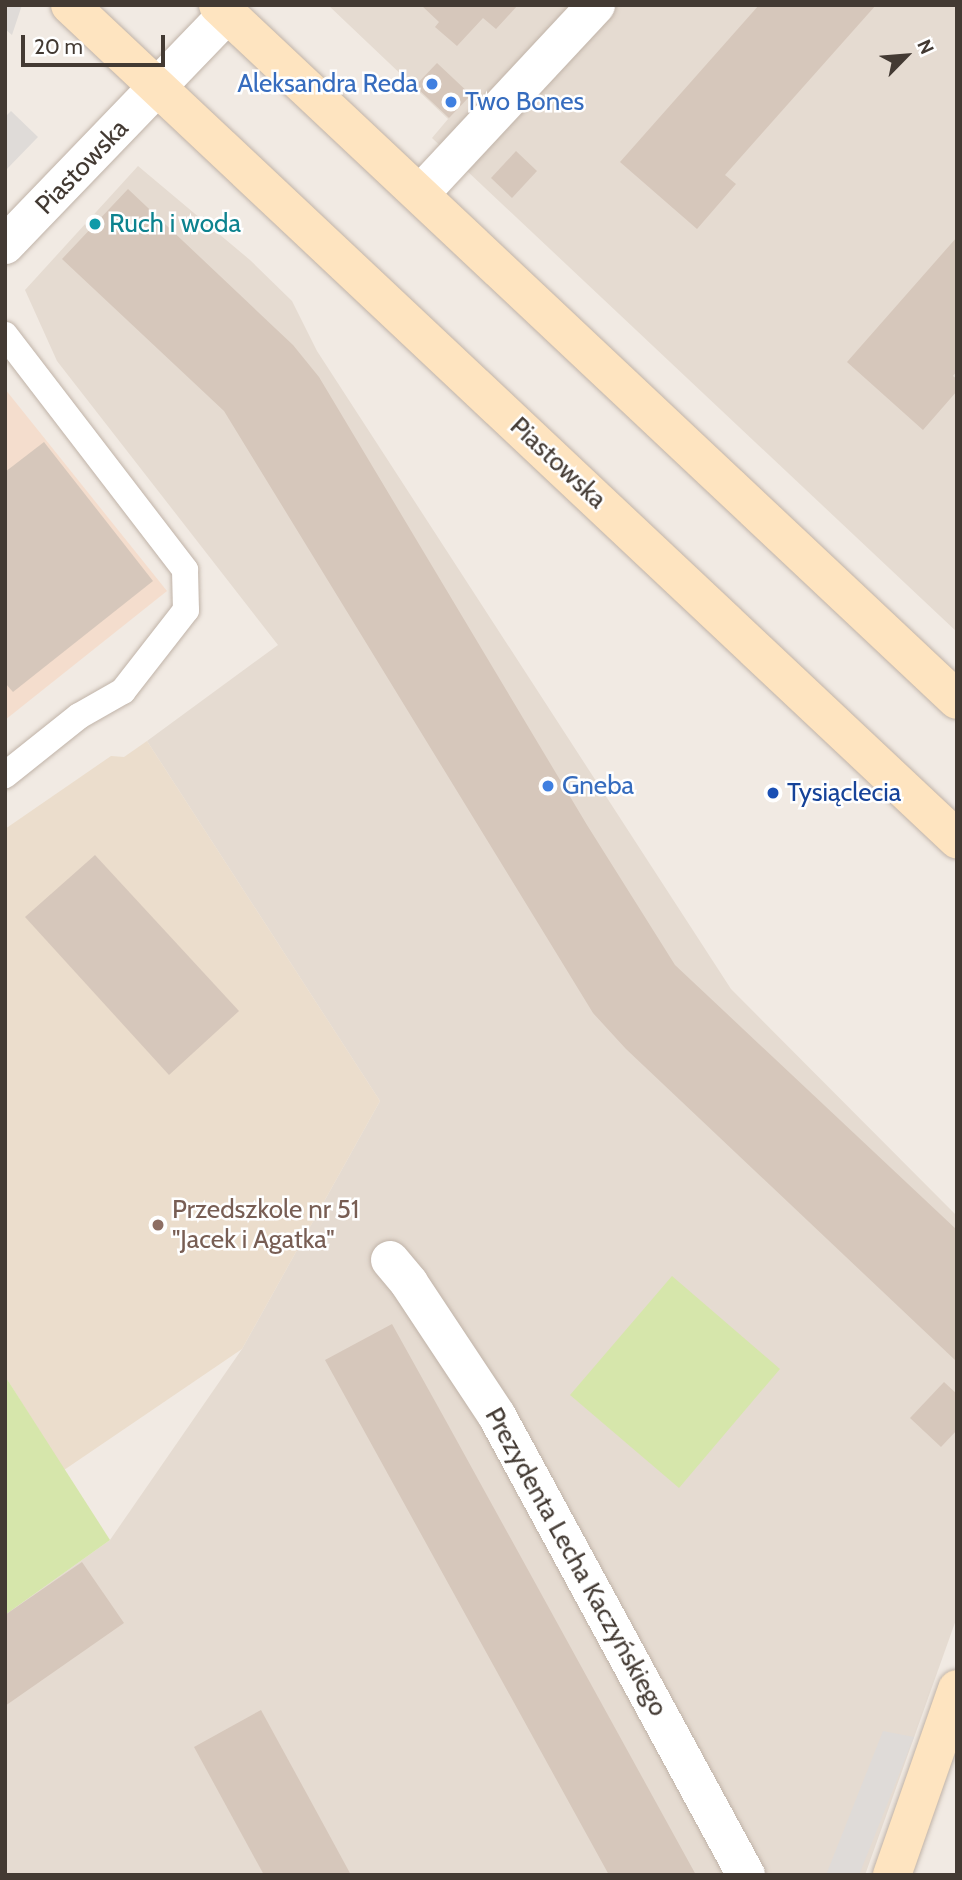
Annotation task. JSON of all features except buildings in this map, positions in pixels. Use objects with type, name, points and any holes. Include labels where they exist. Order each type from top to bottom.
[{"type":"street","name":"Piastowska","points":[[70,5],[957,839]]},
{"type":"street","points":[[420,194],[596,5]]},
{"type":"street","name":"Piastowska","points":[[5,245],[159,88],[222,10],[957,700]]},
{"type":"street","name":"Prezydenta Lecha Kaczyńskiego","points":[[390,1260],[409,1283],[497,1416],[746,1875]]},
{"type":"street","points":[[892,1875],[957,1689]]},
{"type":"lane","points":[[5,335],[185,570],[186,610],[124,691],[79,716],[5,775]]},
{"type":"shaded area","points":[[5,5],[22,5],[12,35],[5,29]]},
{"type":"shaded area","points":[[328,5],[957,5],[957,632],[432,138],[448,119]]},
{"type":"shaded area","points":[[11,111],[38,137],[5,171],[5,117]]},
{"type":"shaded area","points":[[138,166],[250,260],[292,301],[317,351],[731,989],[957,1216],[957,1617],[865,1875],[5,1875],[5,1615],[110,1540],[242,1349],[380,1101],[147,741],[278,645],[57,361],[25,290]]},
{"type":"shaded area","points":[[5,389],[167,591],[5,720]]},
{"type":"shaded area","name":"Przedszkole nr 51 \"Jacek i Agatka\"","points":[[147,741],[380,1101],[242,1349],[64,1470],[5,1376],[5,829],[111,756],[124,757]]},
{"type":"shaded area","points":[[883,1731],[914,1737],[859,1875],[826,1875]]},
{"type":"green space","points":[[672,1276],[780,1369],[679,1488],[570,1395]]},
{"type":"green space","points":[[5,1376],[110,1540],[5,1615]]},
{"type":"place","name":"Aleksandra Reda","points":[[432,84]]},
{"type":"place","name":"Two Bones","points":[[451,102]]},
{"type":"place","name":"Ruch i woda","points":[[95,224]]},
{"type":"place","name":"Gneba","points":[[548,786]]},
{"type":"place","name":"Tysiąclecia","points":[[773,793]]},
{"type":"place","name":"Przedszkole nr 51 \"Jacek i Agatka\"","points":[[158,1225]]}]
